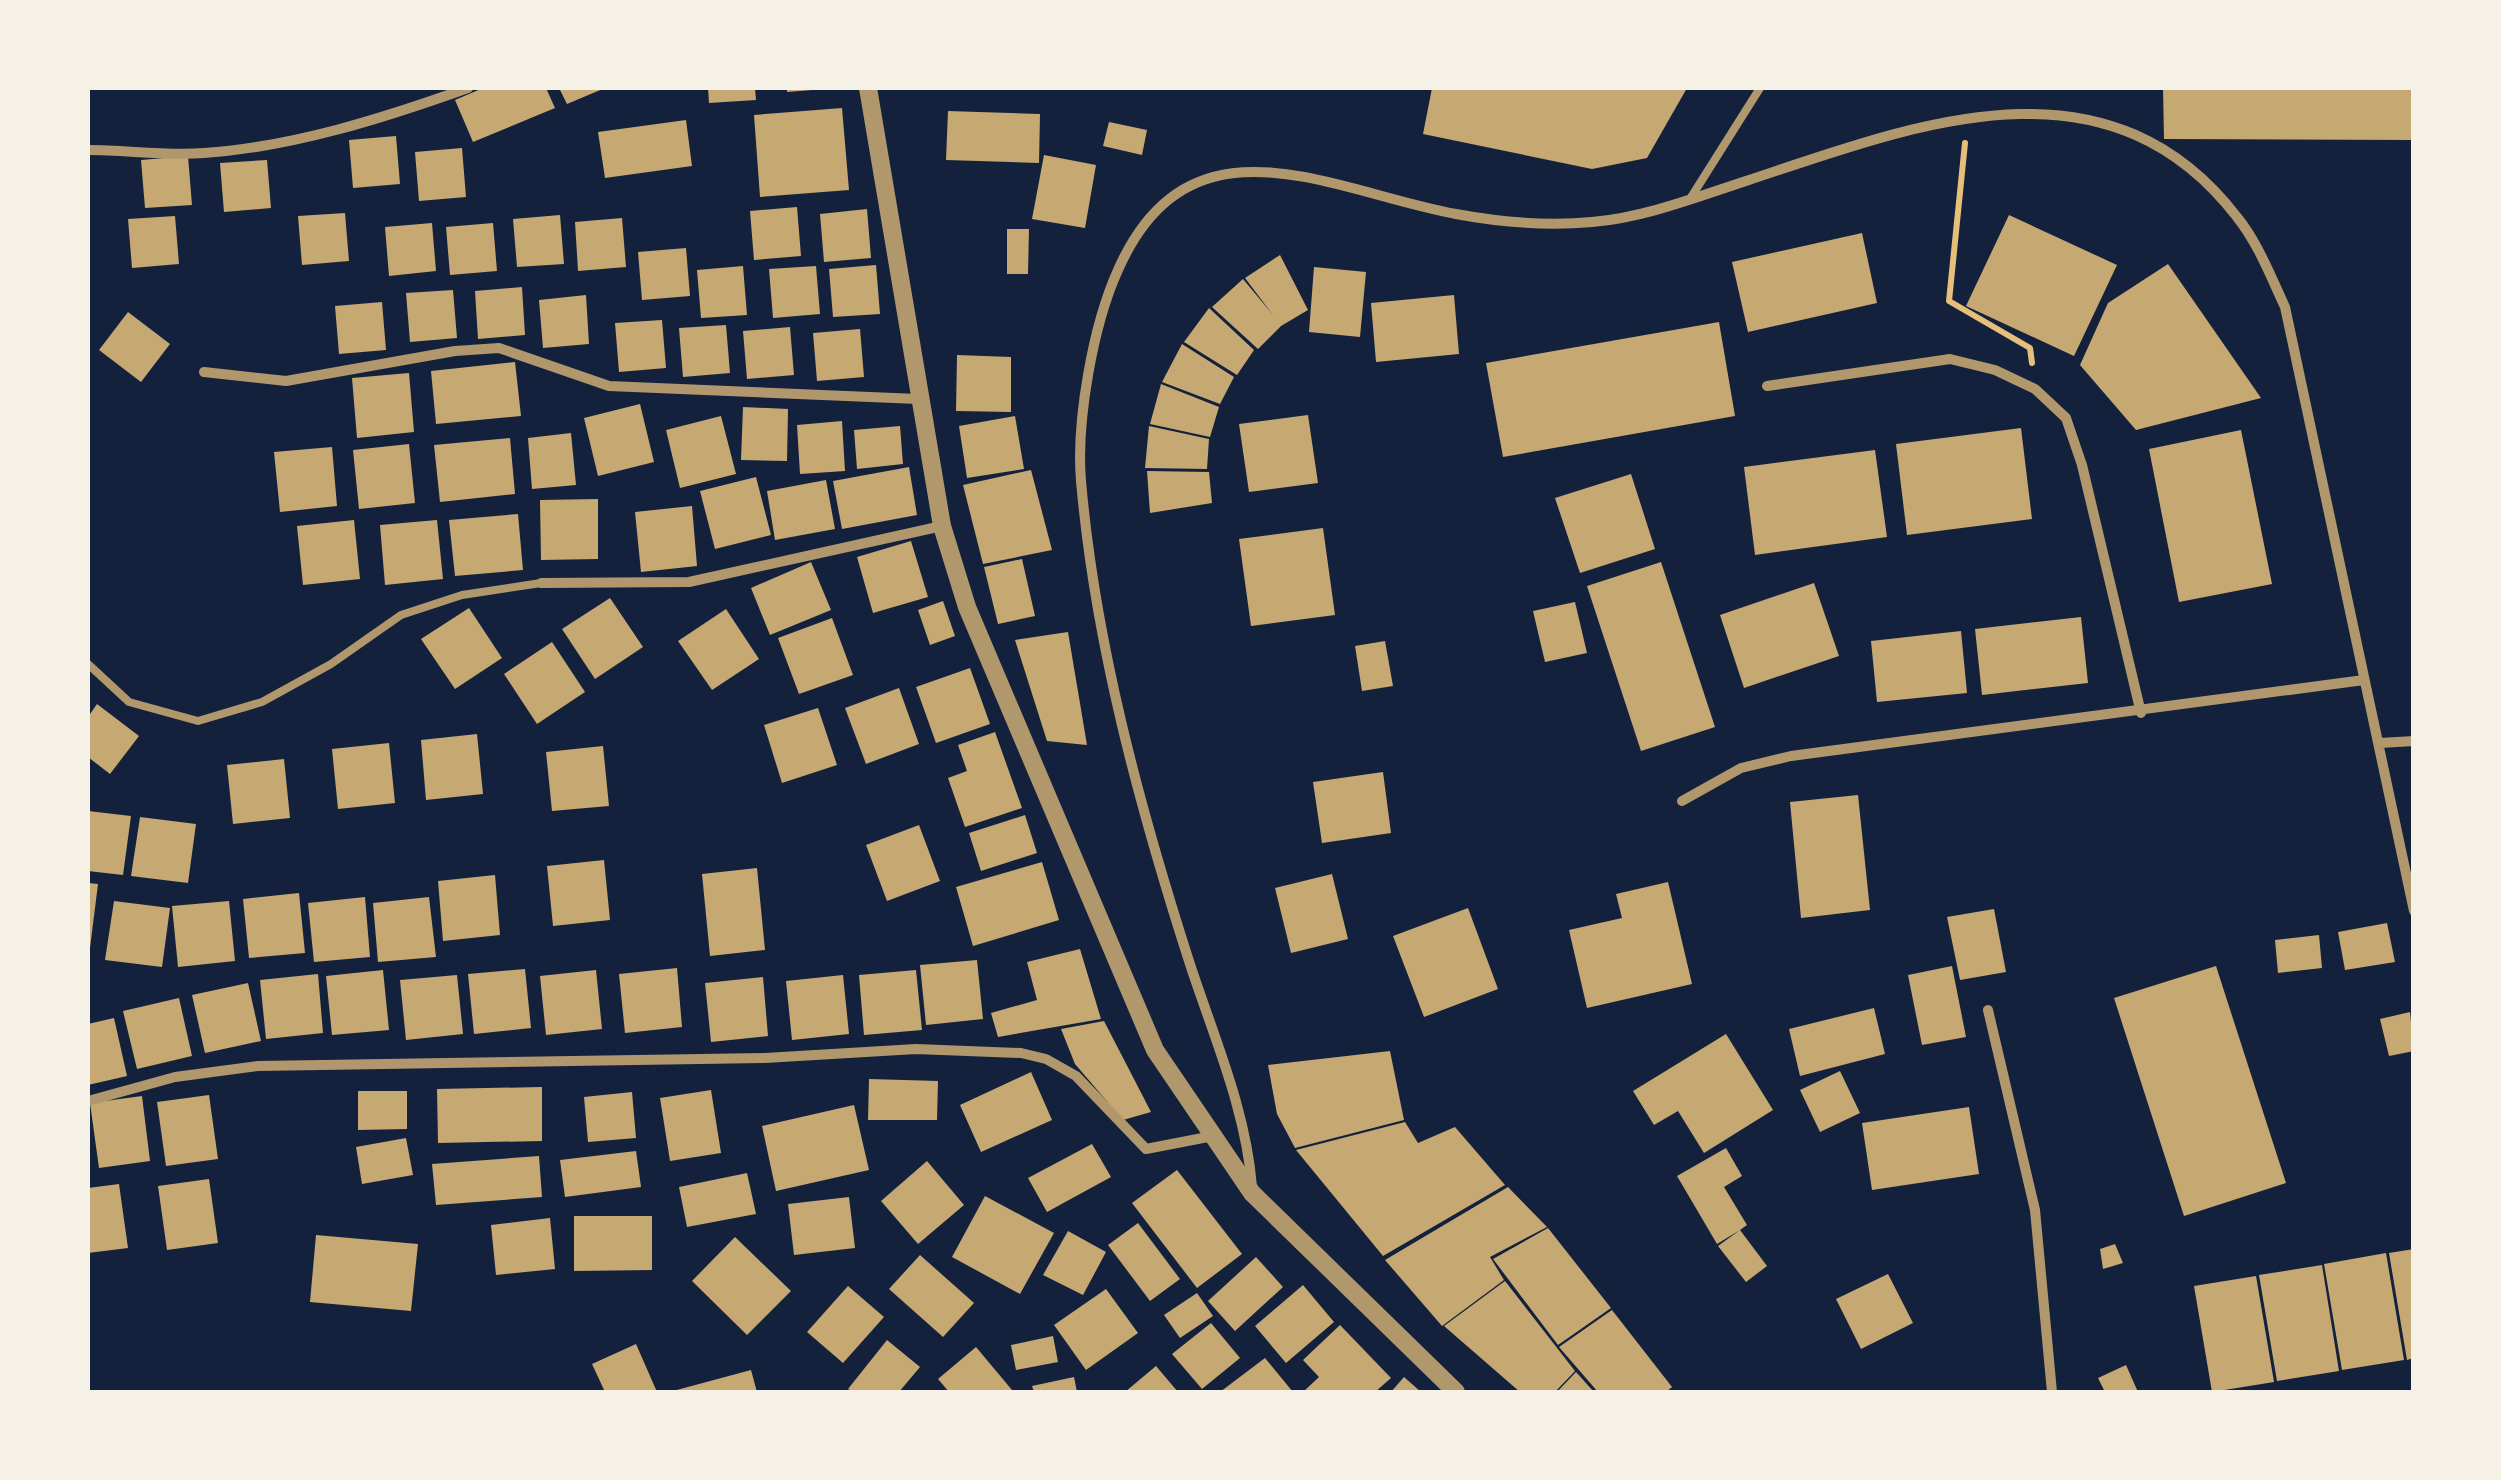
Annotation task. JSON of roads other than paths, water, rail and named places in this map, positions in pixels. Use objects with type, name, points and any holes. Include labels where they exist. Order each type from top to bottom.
[{"type":"street","points":[[88,150],[163,154],[258,146],[414,107],[468,88]]},
{"type":"street","points":[[868,88],[942,526],[974,624],[1155,1050],[1252,1193],[1456,1392]]},
{"type":"street","points":[[1252,1193],[1242,1116],[1168,894],[1105,647],[1080,477],[1083,420],[1102,310],[1120,265],[1146,222],[1191,185],[1250,168],[1314,178],[1456,214],[1539,223],[1596,222],[1690,199],[1910,127],[1967,116],[2024,112],[2082,117],[2146,138],[2205,181],[2239,219],[2286,307],[2414,911]]},
{"type":"street","points":[[204,372],[286,381],[456,351],[499,348],[609,386],[918,398]]},
{"type":"street","points":[[1767,386],[1950,359],[1995,370],[2034,389],[2066,418],[2082,464],[2141,713]]},
{"type":"street","points":[[541,583],[688,582],[942,526]]},
{"type":"street","points":[[1682,801],[1741,768],[1791,756],[2141,713],[2364,680]]},
{"type":"street","points":[[2380,744],[2414,741]]},
{"type":"street","points":[[1988,1010],[2034,1210],[2052,1392]]},
{"type":"street","points":[[88,1101],[174,1077],[258,1066],[766,1058],[916,1048],[1021,1053],[1046,1059],[1076,1076],[1146,1149],[1213,1136]]},
{"type":"lane","points":[[1690,199],[1760,88]]},
{"type":"lane","points":[[88,664],[129,702],[198,721],[262,702],[330,664],[400,615],[462,596],[541,583]]}]
